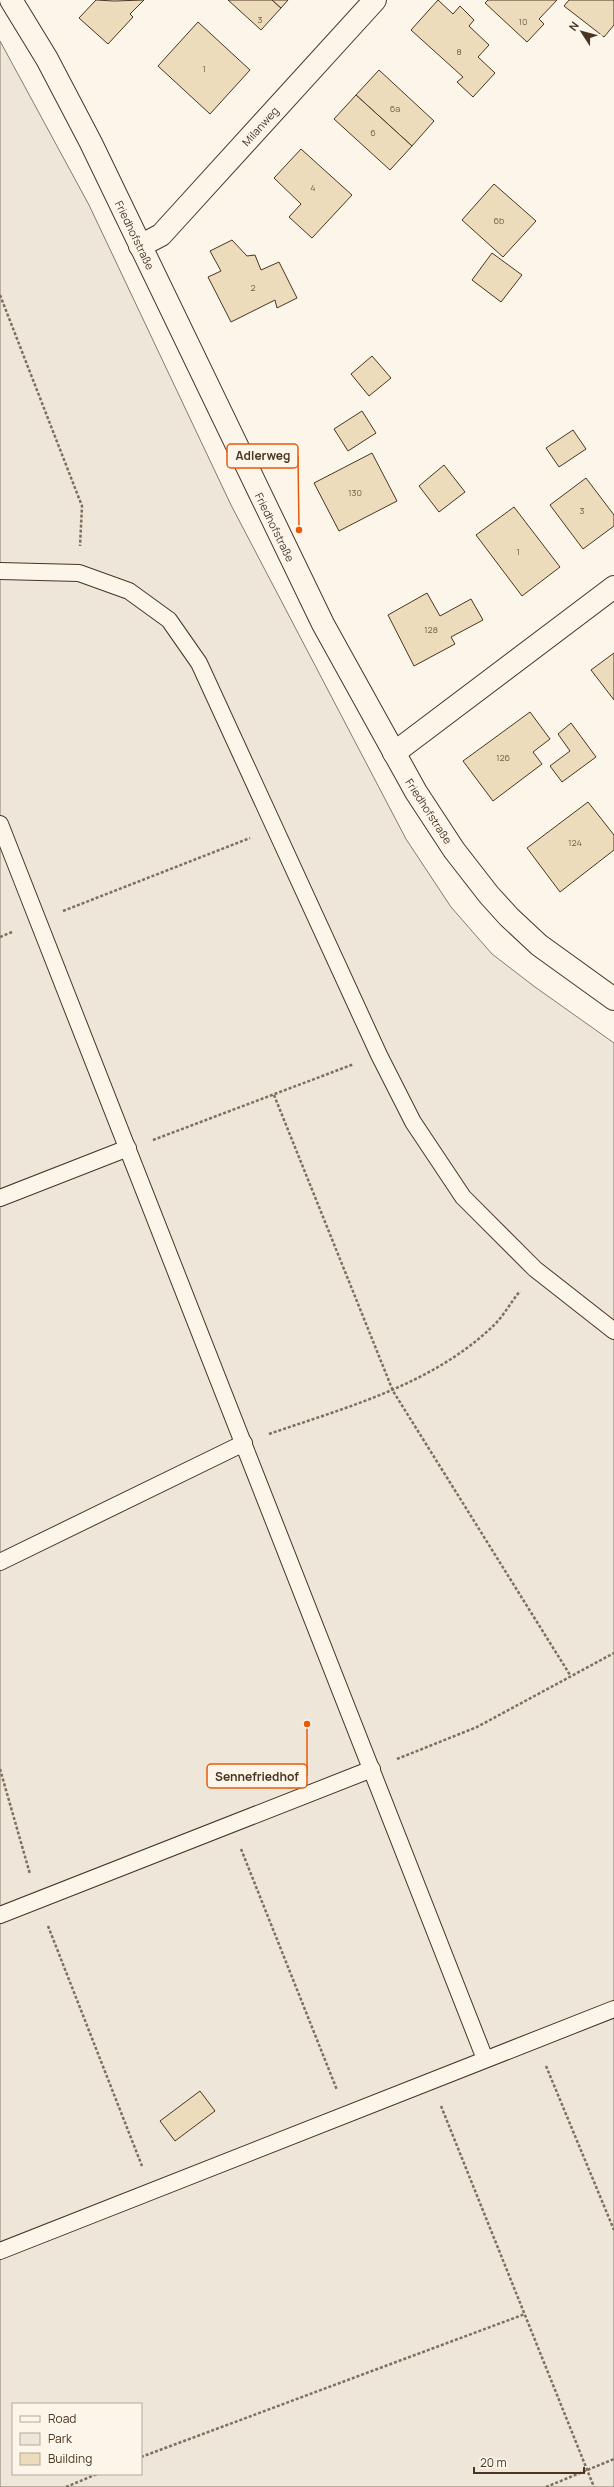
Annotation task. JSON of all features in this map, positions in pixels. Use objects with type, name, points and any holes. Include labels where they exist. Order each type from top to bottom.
[{"type":"street","name":"Friedhofstraße","points":[[10,0],[46,59],[72,108],[323,624],[394,753],[440,829],[489,895],[539,945],[614,999]]},
{"type":"street","name":"Milanweg","points":[[140,246],[161,235],[375,0]]},
{"type":"street","points":[[394,753],[614,587]]},
{"type":"lane","points":[[0,571],[79,573],[129,591],[169,620],[199,663],[379,1055],[413,1122],[463,1197],[535,1269],[614,1331]]},
{"type":"lane","points":[[0,824],[485,2059]]},
{"type":"lane","points":[[0,1198],[128,1148]]},
{"type":"lane","points":[[0,1562],[244,1443]]},
{"type":"lane","points":[[0,1915],[372,1769]]},
{"type":"lane","points":[[0,2251],[346,2113],[614,2009]]},
{"type":"path","points":[[0,295],[82,506],[79,573]]},
{"type":"path","points":[[0,937],[275,828]]},
{"type":"path","points":[[128,1148],[379,1055]]},
{"type":"path","points":[[274,1095],[393,1391],[570,1675]]},
{"type":"path","points":[[244,1443],[393,1391],[448,1362],[493,1327],[535,1269]]},
{"type":"path","points":[[372,1769],[477,1727],[570,1675],[614,1653]]},
{"type":"path","points":[[0,1769],[38,1900],[151,2191]]},
{"type":"path","points":[[232,1824],[346,2113]]},
{"type":"path","points":[[535,2040],[614,2230]]},
{"type":"path","points":[[431,2080],[594,2487]]},
{"type":"path","points":[[142,2457],[525,2314]]},
{"type":"path","points":[[546,2487],[614,2459]]},
{"type":"path","points":[[66,2487],[95,2475]]},
{"type":"green space","points":[[0,41],[89,205],[231,505],[406,839],[451,907],[492,954],[535,987],[614,1043],[614,2487],[0,2487]]},
{"type":"building","points":[[96,0],[144,0],[130,14],[133,17],[108,44],[79,18]]},
{"type":"building","points":[[228,0],[272,0],[281,8],[261,30]]},
{"type":"building","points":[[272,0],[288,0],[281,8]]},
{"type":"building","points":[[438,0],[453,14],[460,6],[474,20],[469,26],[489,45],[478,57],[495,73],[473,97],[457,82],[463,77],[411,30]]},
{"type":"building","points":[[488,0],[557,0],[539,19],[544,24],[527,42],[485,3]]},
{"type":"building","points":[[569,0],[614,0],[614,25],[604,37],[564,6]]},
{"type":"building","points":[[198,22],[250,70],[210,114],[158,66]]},
{"type":"building","points":[[379,70],[434,121],[412,146],[356,95]]},
{"type":"building","points":[[356,95],[412,146],[390,170],[334,119]]},
{"type":"building","points":[[301,149],[352,195],[312,238],[289,217],[301,204],[274,178]]},
{"type":"building","points":[[494,184],[536,221],[503,257],[462,220]]},
{"type":"building","points":[[232,240],[247,256],[255,255],[261,270],[279,262],[297,298],[277,308],[275,300],[231,322],[208,277],[221,271],[210,251]]},
{"type":"building","points":[[492,253],[522,275],[501,302],[472,280]]},
{"type":"building","points":[[372,356],[391,378],[369,396],[351,374]]},
{"type":"building","points":[[362,411],[376,433],[348,451],[334,429]]},
{"type":"building","points":[[573,430],[586,449],[559,467],[546,448]]},
{"type":"building","points":[[372,453],[397,501],[339,531],[314,483]]},
{"type":"building","points":[[444,465],[465,492],[439,512],[419,486]]},
{"type":"building","points":[[586,478],[614,515],[614,526],[583,549],[550,505]]},
{"type":"building","points":[[514,507],[560,567],[522,596],[476,535]]},
{"type":"building","points":[[427,593],[440,616],[471,599],[483,620],[451,637],[455,644],[414,666],[388,615]]},
{"type":"building","points":[[614,653],[614,700],[591,670]]},
{"type":"building","points":[[530,712],[550,739],[533,752],[542,764],[493,801],[463,761]]},
{"type":"building","points":[[571,723],[596,757],[562,782],[550,766],[570,751],[558,734]]},
{"type":"building","points":[[588,802],[614,835],[614,850],[560,892],[527,848]]},
{"type":"building","points":[[200,2091],[215,2111],[175,2141],[160,2121]]},
{"type":"place","name":"Adlerweg","points":[[299,530]]},
{"type":"place","name":"Sennefriedhof","points":[[307,1724]]}]
